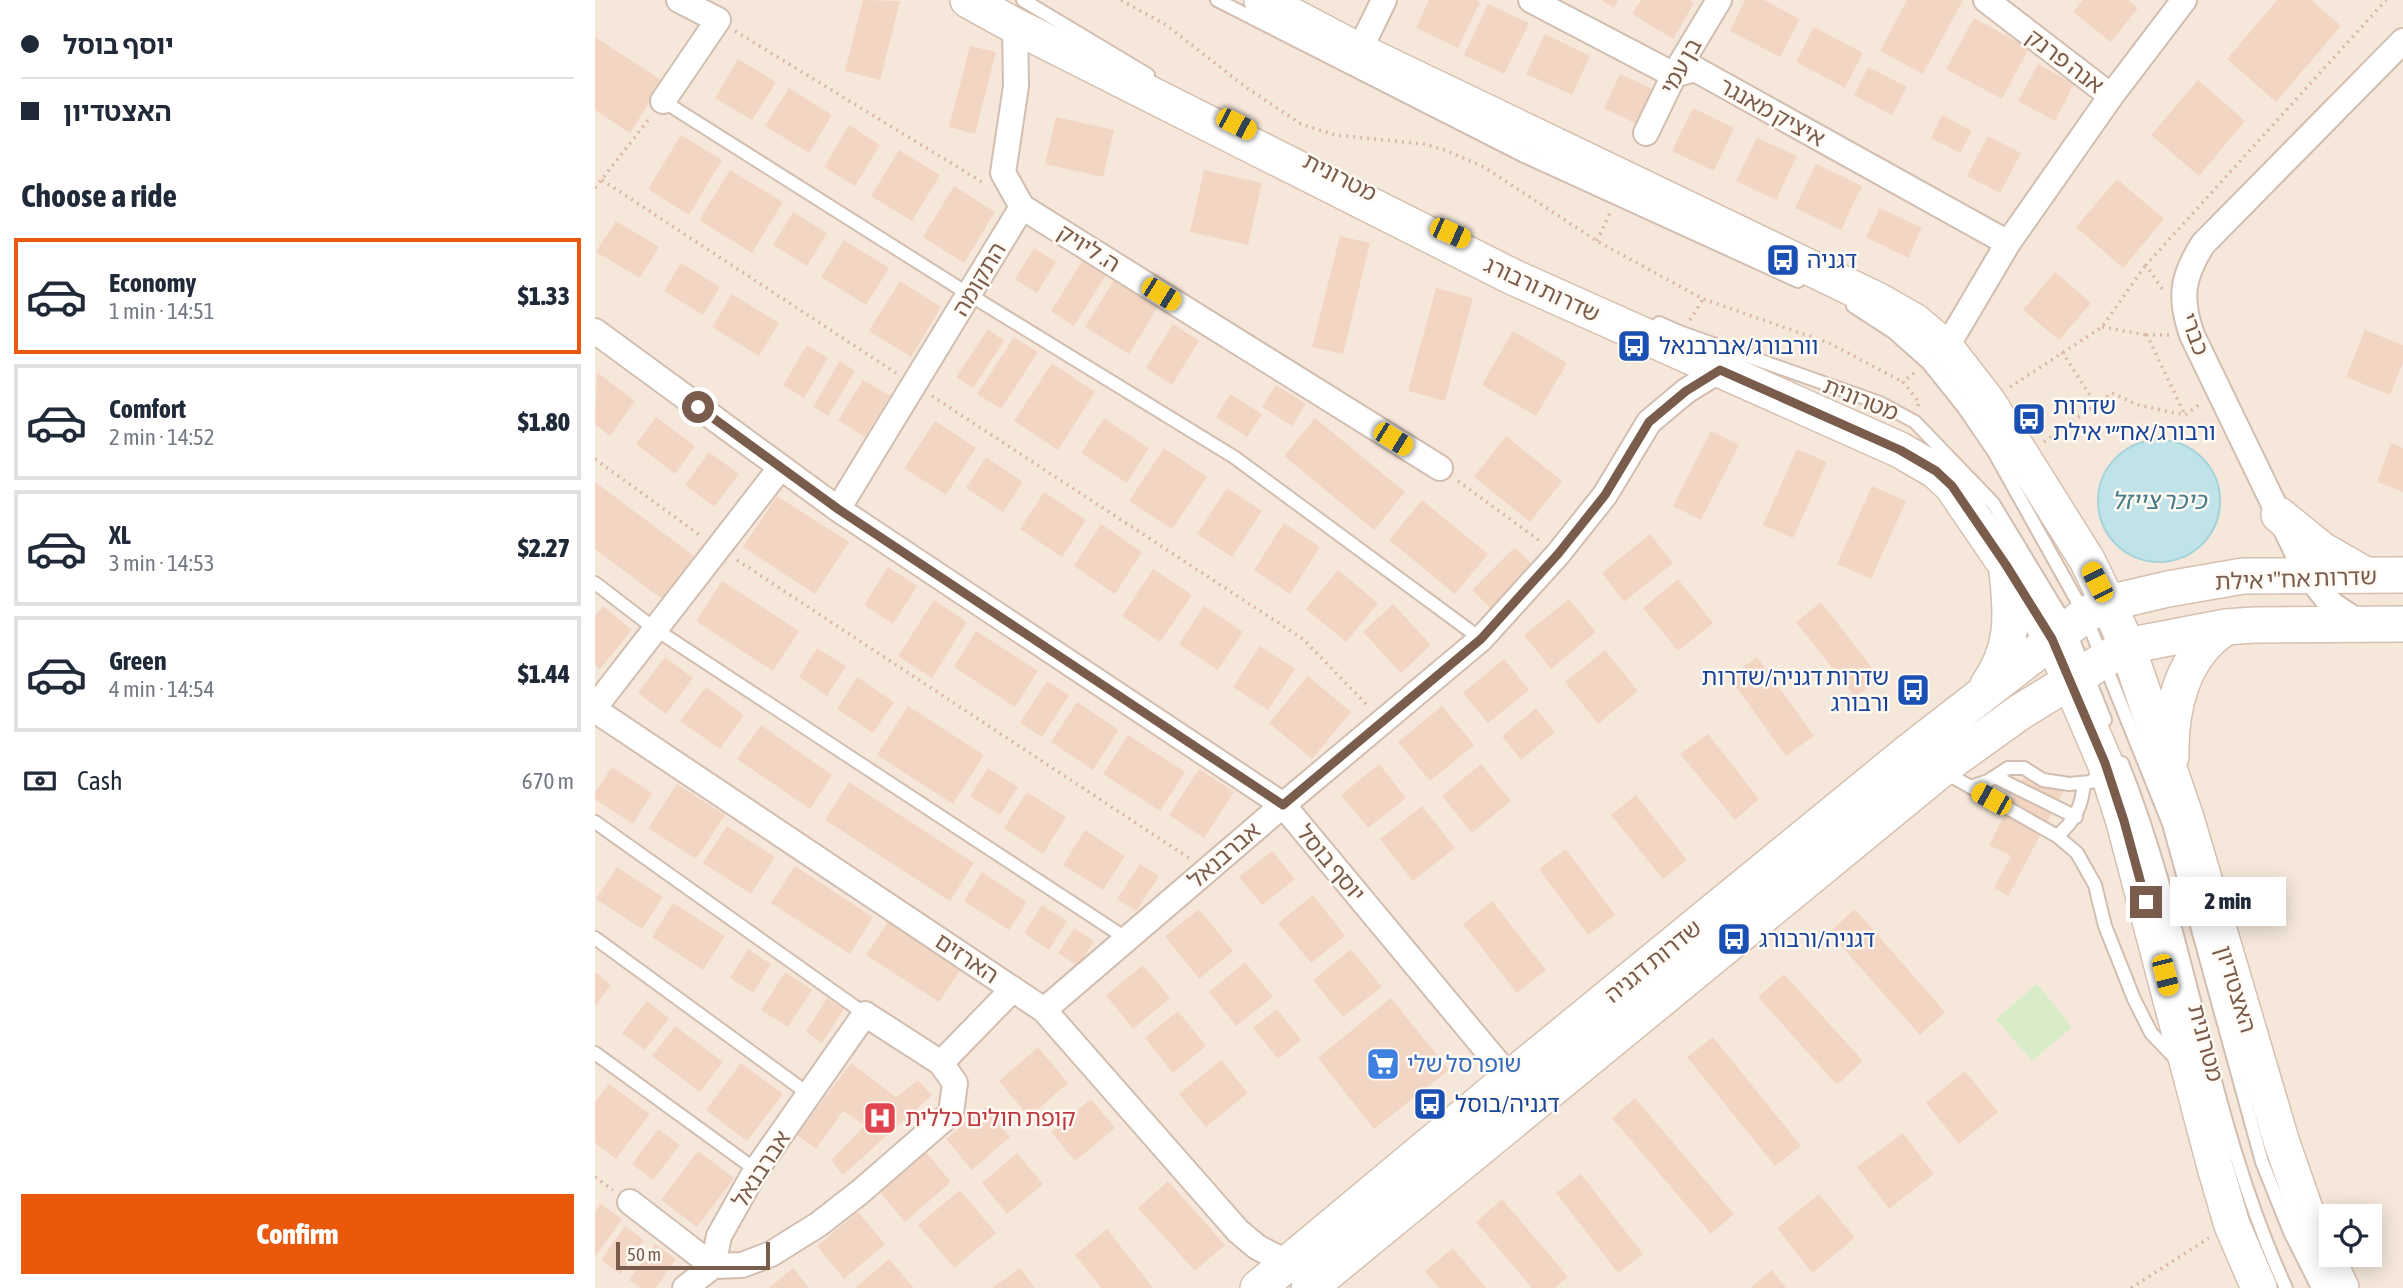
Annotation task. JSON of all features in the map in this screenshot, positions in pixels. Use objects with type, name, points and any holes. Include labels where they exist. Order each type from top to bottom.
[{"type":"main road","name":"שדרות ורבורג","points":[[968,0],[1019,13],[1515,278],[1900,450],[1936,471],[1952,486],[2006,565],[2078,621],[2096,665]]},
{"type":"main road","name":"שדרות ורבורג","points":[[1262,0],[1359,51],[1877,300],[1914,321],[1937,355],[1988,402],[2087,560],[2078,621],[2096,665]]},
{"type":"main road","points":[[2283,522],[2338,561],[2365,575]]},
{"type":"main road","points":[[2243,576],[2270,559],[2283,543],[2283,522]]},
{"type":"main road","points":[[2087,560],[2143,584],[2168,589]]},
{"type":"main road","points":[[1982,694],[2002,663],[2008,642],[2011,615],[2006,565]]},
{"type":"main road","name":"שדרות אח\"י אילת","points":[[2078,621],[2168,589],[2243,576],[2403,575]]},
{"type":"main road","name":"שדרות דגניה","points":[[1299,1275],[1510,1078],[1982,694],[2078,621]]},
{"type":"main road","name":"שדרות אח\"י אילת","points":[[2096,665],[2226,627],[2403,624]]},
{"type":"main road","points":[[2172,775],[2173,716],[2179,691],[2200,649],[2226,627]]},
{"type":"main road","name":"שדרות דגניה","points":[[1258,1288],[1299,1275],[1959,775],[2020,712],[2096,665]]},
{"type":"main road","points":[[2096,665],[2101,751],[2124,821],[2187,1067],[2232,1225],[2259,1288]]},
{"type":"main road","name":"האצטדיון","points":[[2096,665],[2172,775],[2281,1140],[2307,1215],[2341,1288]]},
{"type":"main road","points":[[2020,712],[2049,709],[2072,715],[2101,751]]},
{"type":"street","points":[[663,101],[718,20],[679,0]]},
{"type":"street","points":[[1359,51],[1384,0]]},
{"type":"street","name":"איציק מאנגר","points":[[1531,0],[1674,75],[1695,69],[2008,243]]},
{"type":"street","name":"בן עמי","points":[[1646,133],[1674,75],[1719,0]]},
{"type":"street","name":"אנה פרנק","points":[[1986,0],[2111,96]]},
{"type":"street","points":[[1937,355],[2008,243],[2111,96],[2184,0]]},
{"type":"street","points":[[1019,13],[1016,86],[1003,173],[1022,207]]},
{"type":"street","name":"כברי","points":[[2361,624],[2331,604],[2308,575],[2192,334],[2185,314],[2184,287],[2186,275],[2203,244],[2403,41]]},
{"type":"street","name":"התקומה","points":[[838,509],[1022,207]]},
{"type":"street","name":"ה. ליויק","points":[[1022,207],[1440,468]]},
{"type":"street","name":"יוסף בוסל","points":[[595,331],[838,509],[1283,805],[1510,1078]]},
{"type":"street","name":"אברבנאל","points":[[1044,1010],[1481,639],[1558,554],[1605,495],[1649,422],[1686,391],[1720,370]]},
{"type":"street","points":[[595,708],[781,467]]},
{"type":"street","name":"הארזים","points":[[595,708],[1044,1010],[1238,1231],[1299,1275]]},
{"type":"street","points":[[941,1063],[1013,989]]},
{"type":"street","points":[[685,1288],[713,1266],[741,1265],[771,1254],[819,1224],[951,1113],[955,1083],[941,1063],[865,1014]]},
{"type":"street","name":"אברבנאל","points":[[713,1266],[719,1236],[756,1170],[865,1014]]},
{"type":"street","points":[[630,1202],[713,1266]]},
{"type":"lane","points":[[1217,0],[1524,156],[1807,285]]},
{"type":"lane","points":[[1019,13],[1155,79]]},
{"type":"lane","name":"מטרונית","points":[[1178,93],[1475,243]]},
{"type":"lane","points":[[663,101],[970,295],[1234,457],[1481,639]]},
{"type":"lane","points":[[1845,303],[1937,355],[1964,408],[1994,452],[2078,621]]},
{"type":"lane","name":"מטרונית","points":[[1646,317],[1682,333],[1880,402],[1915,422],[1993,503],[2078,621]]},
{"type":"lane","points":[[595,583],[655,629],[1127,939]]},
{"type":"lane","name":"מטרונית","points":[[2096,665],[2169,824],[2262,1162],[2290,1232],[2318,1288]]},
{"type":"lane","points":[[1995,777],[2008,768],[2024,768],[2043,780],[2101,751]]},
{"type":"lane","points":[[2057,836],[2076,817],[2101,751]]},
{"type":"lane","name":"מטרונית","points":[[2101,751],[2145,820],[2240,1167],[2286,1288]]},
{"type":"lane","points":[[1959,775],[1995,777],[2076,817]]},
{"type":"lane","points":[[1959,775],[2057,836],[2077,853],[2095,885],[2105,926],[2134,999],[2151,1033],[2173,1057],[2187,1067]]},
{"type":"lane","points":[[595,822],[865,1014]]},
{"type":"lane","points":[[595,938],[810,1095]]},
{"type":"lane","points":[[595,1053],[756,1170]]},
{"type":"path","points":[[1121,0],[1166,25],[1255,94],[1301,124],[1335,135],[1424,144],[1445,150],[1484,167],[1597,241],[1703,299],[1829,343],[1903,382],[1919,402],[1915,422]]},
{"type":"path","points":[[718,20],[987,185]]},
{"type":"path","points":[[595,187],[663,101]]},
{"type":"path","points":[[602,180],[1303,639],[1383,722]]},
{"type":"path","points":[[1597,241],[1617,198]]},
{"type":"path","points":[[1988,402],[2102,327],[2146,265]]},
{"type":"path","points":[[1682,333],[1703,299]]},
{"type":"path","points":[[2102,327],[2147,335],[2192,334]]},
{"type":"path","points":[[2147,335],[2185,415]]},
{"type":"path","points":[[2062,352],[2097,406]]},
{"type":"path","points":[[1903,382],[1937,355]]},
{"type":"path","points":[[2022,457],[2112,394],[2138,405],[2185,415],[2219,390]]},
{"type":"path","points":[[595,459],[718,548],[1207,870]]},
{"type":"path","points":[[1440,468],[1558,554]]},
{"type":"path","points":[[2131,1288],[2232,1225]]},
{"type":"shaded area","points":[[595,0],[2403,0],[2403,1288],[595,1288]]},
{"type":"green space","points":[[2037,984],[2072,1027],[2032,1061],[1996,1019]]},
{"type":"water","name":"כיכר צייזל","points":[[2159,440],[2182,445],[2202,458],[2215,478],[2220,501],[2215,524],[2202,544],[2182,557],[2159,562],[2136,557],[2116,544],[2103,524],[2098,501],[2103,478],[2116,458],[2136,445]]},
{"type":"building","points":[[863,0],[900,1],[880,80],[845,71]]},
{"type":"building","points":[[1429,0],[1480,2],[1458,48],[1416,28]]},
{"type":"building","points":[[1601,0],[1618,0],[1614,8]]},
{"type":"building","points":[[1641,0],[1689,0],[1694,3],[1673,39],[1632,14]]},
{"type":"building","points":[[1745,0],[1764,0],[1800,19],[1780,57],[1730,31]]},
{"type":"building","points":[[1907,0],[1963,0],[1923,74],[1880,51]]},
{"type":"building","points":[[2083,0],[2128,0],[2138,8],[2111,42],[2073,12]]},
{"type":"building","points":[[2277,0],[2311,0],[2341,26],[2276,102],[2227,59]]},
{"type":"building","points":[[1488,4],[1529,23],[1504,74],[1464,55]]},
{"type":"building","points":[[1974,18],[2029,48],[2002,99],[1946,69]]},
{"type":"building","points":[[1814,27],[1863,53],[1845,88],[1796,62]]},
{"type":"building","points":[[1545,34],[1590,56],[1572,95],[1526,74]]},
{"type":"building","points":[[595,37],[663,81],[630,133],[595,110]]},
{"type":"building","points":[[970,46],[996,52],[975,134],[949,127]]},
{"type":"building","points":[[738,59],[776,82],[752,120],[715,98]]},
{"type":"building","points":[[2038,64],[2074,84],[2055,121],[2018,101]]},
{"type":"building","points":[[1868,67],[1907,87],[1892,115],[1854,95]]},
{"type":"building","points":[[1620,74],[1659,92],[1643,127],[1604,108]]},
{"type":"building","points":[[2198,80],[2245,121],[2199,176],[2151,135]]},
{"type":"building","points":[[789,88],[832,115],[809,153],[765,126]]},
{"type":"building","points":[[1693,108],[1734,128],[1714,171],[1672,151]]},
{"type":"building","points":[[1942,115],[1972,131],[1960,153],[1931,138]]},
{"type":"building","points":[[1056,117],[1114,130],[1103,177],[1045,164]]},
{"type":"building","points":[[849,125],[880,145],[855,186],[824,167]]},
{"type":"building","points":[[681,135],[722,160],[689,215],[648,189]]},
{"type":"building","points":[[1988,136],[2021,153],[2000,193],[1967,176]]},
{"type":"building","points":[[1757,138],[1797,156],[1776,200],[1736,181]]},
{"type":"building","points":[[899,150],[940,175],[912,221],[871,196]]},
{"type":"building","points":[[1816,164],[1862,186],[1841,230],[1795,208]]},
{"type":"building","points":[[730,170],[783,202],[752,253],[699,220]]},
{"type":"building","points":[[1204,170],[1262,183],[1248,245],[1190,232]]},
{"type":"building","points":[[2117,179],[2164,219],[2123,268],[2076,227]]},
{"type":"building","points":[[954,186],[995,212],[964,263],[923,237]]},
{"type":"building","points":[[1880,208],[1922,228],[1908,258],[1866,237]]},
{"type":"building","points":[[793,212],[827,233],[807,266],[773,245]]},
{"type":"building","points":[[616,221],[659,247],[640,278],[596,252]]},
{"type":"building","points":[[1340,236],[1370,243],[1343,354],[1312,347]]},
{"type":"building","points":[[844,240],[889,268],[866,305],[821,277]]},
{"type":"building","points":[[1034,248],[1056,262],[1037,293],[1015,279]]},
{"type":"building","points":[[1083,260],[1106,275],[1074,326],[1051,311]]},
{"type":"building","points":[[681,263],[720,287],[703,315],[664,291]]},
{"type":"building","points":[[2055,272],[2091,303],[2059,340],[2023,310]]},
{"type":"building","points":[[1117,275],[1161,302],[1129,354],[1085,327]]},
{"type":"building","points":[[900,281],[941,307],[911,357],[869,331]]},
{"type":"building","points":[[1436,288],[1473,298],[1445,401],[1408,391]]},
{"type":"building","points":[[732,294],[779,323],[759,356],[712,327]]},
{"type":"building","points":[[1173,324],[1199,341],[1172,385],[1146,368]]},
{"type":"building","points":[[988,329],[1004,341],[973,388],[956,377]]},
{"type":"building","points":[[2365,330],[2403,345],[2403,362],[2390,395],[2346,377]]},
{"type":"building","points":[[1513,331],[1567,363],[1536,416],[1482,385]]},
{"type":"building","points":[[1014,337],[1038,352],[1001,409],[977,394]]},
{"type":"building","points":[[807,345],[828,358],[804,398],[783,385]]},
{"type":"building","points":[[840,361],[855,371],[828,416],[813,407]]},
{"type":"building","points":[[1052,363],[1095,392],[1058,450],[1014,421]]},
{"type":"building","points":[[597,372],[635,401],[610,436],[595,424]]},
{"type":"building","points":[[863,380],[890,396],[865,437],[838,420]]},
{"type":"building","points":[[1276,385],[1306,404],[1292,426],[1262,407]]},
{"type":"building","points":[[1230,394],[1262,414],[1247,437],[1216,417]]},
{"type":"building","points":[[656,417],[695,446],[675,474],[636,444]]},
{"type":"building","points":[[1104,418],[1149,448],[1127,483],[1081,453]]},
{"type":"building","points":[[1315,418],[1405,492],[1374,530],[1284,456]]},
{"type":"building","points":[[935,421],[976,448],[946,495],[904,468]]},
{"type":"building","points":[[1711,431],[1739,445],[1701,520],[1673,506]]},
{"type":"building","points":[[1506,436],[1562,481],[1530,522],[1474,477]]},
{"type":"building","points":[[2391,443],[2403,448],[2403,492],[2377,482]]},
{"type":"building","points":[[1164,448],[1207,477],[1172,529],[1129,501]]},
{"type":"building","points":[[1797,449],[1827,462],[1793,538],[1763,525]]},
{"type":"building","points":[[709,452],[739,474],[714,507],[685,485]]},
{"type":"building","points":[[986,457],[1023,482],[1003,512],[966,488]]},
{"type":"building","points":[[595,482],[694,556],[662,599],[595,549]]},
{"type":"building","points":[[1872,486],[1906,501],[1871,579],[1837,564]]},
{"type":"building","points":[[1227,488],[1262,511],[1232,557],[1197,534]]},
{"type":"building","points":[[1044,492],[1086,520],[1062,557],[1020,529]]},
{"type":"building","points":[[777,496],[849,542],[815,594],[743,547]]},
{"type":"building","points":[[1422,500],[1488,554],[1455,594],[1389,540]]},
{"type":"building","points":[[1284,523],[1320,547],[1290,594],[1254,570]]},
{"type":"building","points":[[1101,524],[1142,552],[1115,594],[1074,566]]},
{"type":"building","points":[[1650,534],[1673,563],[1624,602],[1602,573]]},
{"type":"building","points":[[1515,547],[1534,566],[1491,609],[1472,590]]},
{"type":"building","points":[[888,567],[917,586],[893,624],[864,605]]},
{"type":"building","points":[[1153,569],[1192,595],[1160,642],[1122,616]]},
{"type":"building","points":[[1338,570],[1378,603],[1346,642],[1306,609]]},
{"type":"building","points":[[1678,579],[1713,623],[1678,651],[1643,608]]},
{"type":"building","points":[[722,581],[799,631],[773,671],[696,621]]},
{"type":"building","points":[[1569,599],[1596,632],[1551,669],[1524,635]]},
{"type":"building","points":[[934,600],[967,622],[932,678],[898,656]]},
{"type":"building","points":[[1821,602],[1880,678],[1855,697],[1796,622]]},
{"type":"building","points":[[1393,604],[1431,645],[1401,673],[1363,632]]},
{"type":"building","points":[[603,606],[632,630],[600,669],[595,665],[595,616]]},
{"type":"building","points":[[1204,606],[1243,632],[1218,670],[1179,644]]},
{"type":"building","points":[[976,631],[1038,671],[1015,707],[954,667]]},
{"type":"building","points":[[1260,646],[1295,669],[1268,710],[1233,687]]},
{"type":"building","points":[[817,648],[846,666],[827,696],[799,677]]},
{"type":"building","points":[[1605,650],[1638,691],[1598,724],[1565,682]]},
{"type":"building","points":[[665,657],[693,678],[666,714],[638,693]]},
{"type":"building","points":[[1757,657],[1814,736],[1786,756],[1729,677]]},
{"type":"building","points":[[1504,659],[1529,690],[1488,723],[1463,693]]},
{"type":"building","points":[[1308,676],[1351,712],[1312,759],[1269,723]]},
{"type":"building","points":[[857,677],[894,702],[873,733],[837,709]]},
{"type":"building","points":[[1047,681],[1069,695],[1042,737],[1020,723]]},
{"type":"building","points":[[706,687],[744,715],[720,749],[680,721]]},
{"type":"building","points":[[1077,702],[1119,730],[1093,770],[1051,742]]},
{"type":"building","points":[[908,706],[984,755],[953,804],[877,755]]},
{"type":"building","points":[[1442,706],[1474,745],[1430,781],[1398,742]]},
{"type":"building","points":[[1536,708],[1555,732],[1521,760],[1502,736]]},
{"type":"building","points":[[761,725],[832,775],[810,809],[737,759]]},
{"type":"building","points":[[1708,734],[1759,799],[1735,820],[1680,754]]},
{"type":"building","points":[[1128,735],[1185,772],[1160,811],[1103,774]]},
{"type":"building","points":[[1379,764],[1406,798],[1368,828],[1341,795]]},
{"type":"building","points":[[1481,764],[1511,801],[1472,833],[1442,796]]},
{"type":"building","points":[[2030,766],[2067,785],[2008,896],[1994,888],[2011,856],[1989,845]]},
{"type":"building","points":[[612,767],[652,793],[633,824],[595,799],[595,793]]},
{"type":"building","points":[[988,768],[1018,787],[1000,815],[970,796]]},
{"type":"building","points":[[1199,769],[1234,792],[1204,838],[1169,815]]},
{"type":"building","points":[[849,782],[974,863],[950,901],[825,820]]},
{"type":"building","points":[[677,784],[725,815],[696,859],[648,828]]},
{"type":"building","points":[[1027,792],[1066,817],[1043,854],[1004,828]]},
{"type":"building","points":[[1636,795],[1687,860],[1663,879],[1611,815]]},
{"type":"building","points":[[1422,806],[1455,848],[1413,881],[1380,839]]},
{"type":"building","points":[[727,826],[775,857],[751,894],[703,863]]},
{"type":"building","points":[[1085,830],[1125,856],[1103,890],[1063,865]]},
{"type":"building","points":[[1566,849],[1615,915],[1588,935],[1539,869]]},
{"type":"building","points":[[1272,851],[1295,879],[1262,905],[1239,877]]},
{"type":"building","points":[[1140,864],[1159,876],[1136,911],[1117,899]]},
{"type":"building","points":[[795,866],[873,917],[850,954],[771,903]]},
{"type":"building","points":[[617,867],[663,897],[642,929],[596,899]]},
{"type":"building","points":[[982,872],[1027,902],[1009,930],[964,901]]},
{"type":"building","points":[[1313,895],[1345,936],[1311,963],[1278,923]]},
{"type":"building","points":[[1492,901],[1546,970],[1517,993],[1463,924]]},
{"type":"building","points":[[673,903],[725,936],[703,970],[652,937]]},
{"type":"building","points":[[1042,905],[1067,921],[1049,950],[1024,933]]},
{"type":"building","points":[[1199,909],[1233,951],[1199,979],[1165,936]]},
{"type":"building","points":[[1855,909],[1945,1012],[1920,1035],[1829,932]]},
{"type":"building","points":[[888,922],[961,969],[939,1002],[866,955]]},
{"type":"building","points":[[1074,928],[1094,941],[1078,966],[1058,953]]},
{"type":"building","points":[[748,949],[771,964],[753,993],[730,978]]},
{"type":"building","points":[[1351,949],[1382,987],[1343,1017],[1313,980]]},
{"type":"building","points":[[1245,962],[1273,997],[1236,1026],[1209,992]]},
{"type":"building","points":[[1143,965],[1170,998],[1133,1029],[1106,995]]},
{"type":"building","points":[[595,972],[611,985],[595,1006]]},
{"type":"building","points":[[785,972],[812,990],[788,1027],[761,1010]]},
{"type":"building","points":[[1784,974],[1863,1061],[1837,1085],[1758,997]]},
{"type":"building","points":[[827,998],[844,1009],[822,1043],[806,1032]]},
{"type":"building","name":"שופרסל שלי","points":[[1391,998],[1449,1070],[1374,1129],[1318,1058]]},
{"type":"building","points":[[647,1001],[669,1018],[645,1050],[622,1033]]},
{"type":"building","points":[[1277,1009],[1301,1040],[1278,1059],[1253,1028]]},
{"type":"building","points":[[1178,1011],[1206,1046],[1173,1073],[1145,1038]]},
{"type":"building","points":[[675,1026],[723,1062],[700,1092],[652,1056]]},
{"type":"building","points":[[1713,1037],[1801,1146],[1775,1166],[1687,1057]]},
{"type":"building","points":[[1038,1047],[1068,1083],[1029,1117],[999,1081]]},
{"type":"building","points":[[1221,1060],[1248,1093],[1206,1127],[1179,1094]]},
{"type":"building","points":[[741,1063],[783,1094],[747,1141],[706,1110]]},
{"type":"building","name":"קופת חולים כללית","points":[[851,1063],[896,1097],[918,1080],[932,1095],[843,1175],[831,1160],[865,1125],[843,1111],[816,1149],[797,1135]]},
{"type":"building","points":[[1965,1071],[1998,1112],[1959,1144],[1926,1103]]},
{"type":"building","points":[[609,1084],[650,1114],[616,1159],[595,1143],[595,1102]]},
{"type":"building","points":[[1635,1098],[1734,1214],[1711,1234],[1612,1118]]},
{"type":"building","points":[[1091,1099],[1115,1128],[1075,1161],[1051,1132]]},
{"type":"building","points":[[985,1107],[1010,1137],[972,1170],[946,1139]]},
{"type":"building","points":[[658,1129],[680,1145],[653,1180],[632,1164]]},
{"type":"building","points":[[1903,1133],[1934,1174],[1889,1209],[1857,1167]]},
{"type":"building","points":[[698,1151],[734,1178],[697,1227],[661,1200]]},
{"type":"building","points":[[925,1151],[951,1182],[905,1222],[878,1190]]},
{"type":"building","points":[[1017,1153],[1043,1184],[1007,1214],[982,1183]]},
{"type":"building","points":[[1581,1174],[1643,1254],[1618,1273],[1556,1193]]},
{"type":"building","points":[[1168,1181],[1225,1245],[1195,1271],[1138,1208]]},
{"type":"building","points":[[960,1190],[996,1233],[954,1268],[918,1225]]},
{"type":"building","points":[[1819,1194],[1855,1238],[1812,1273],[1777,1228]]},
{"type":"building","points":[[1502,1199],[1568,1277],[1555,1288],[1532,1288],[1476,1222]]},
{"type":"building","points":[[601,1204],[622,1219],[595,1257],[595,1212]]},
{"type":"building","points":[[858,1212],[885,1244],[844,1279],[817,1246]]},
{"type":"building","points":[[625,1226],[644,1240],[620,1274],[601,1260]]},
{"type":"building","points":[[1107,1229],[1153,1288],[1101,1288],[1075,1255]]},
{"type":"building","points":[[655,1244],[676,1259],[656,1288],[641,1288],[629,1280]]},
{"type":"building","points":[[1453,1248],[1486,1288],[1439,1288],[1425,1271]]},
{"type":"building","points":[[889,1259],[914,1288],[855,1288]]},
{"type":"building","points":[[793,1268],[809,1288],[769,1288]]},
{"type":"building","points":[[1020,1268],[1035,1288],[992,1288]]},
{"type":"building","points":[[1772,1270],[1786,1288],[1750,1288]]},
{"type":"place","name":"דגניה","points":[[1783,260]]},
{"type":"place","name":"וורבורג/אברבנאל","points":[[1634,346]]},
{"type":"place","name":"שדרות ורבורג/אח״י אילת","points":[[2029,419]]},
{"type":"place","name":"שדרות דגניה/שדרות ורבורג","points":[[1913,690]]},
{"type":"place","name":"דגניה/ורבורג","points":[[1734,939]]},
{"type":"place","name":"שופרסל שלי","points":[[1383,1064]]},
{"type":"place","name":"דגניה/בוסל","points":[[1430,1104]]},
{"type":"place","name":"קופת חולים כללית","points":[[880,1118]]},
{"type":"route","points":[[698,407],[838,509],[1283,805],[1481,639],[1558,554],[1605,495],[1649,422],[1686,391],[1720,370],[1900,450],[1936,471],[1952,486],[2052,639],[2105,763],[2146,902]]}]
